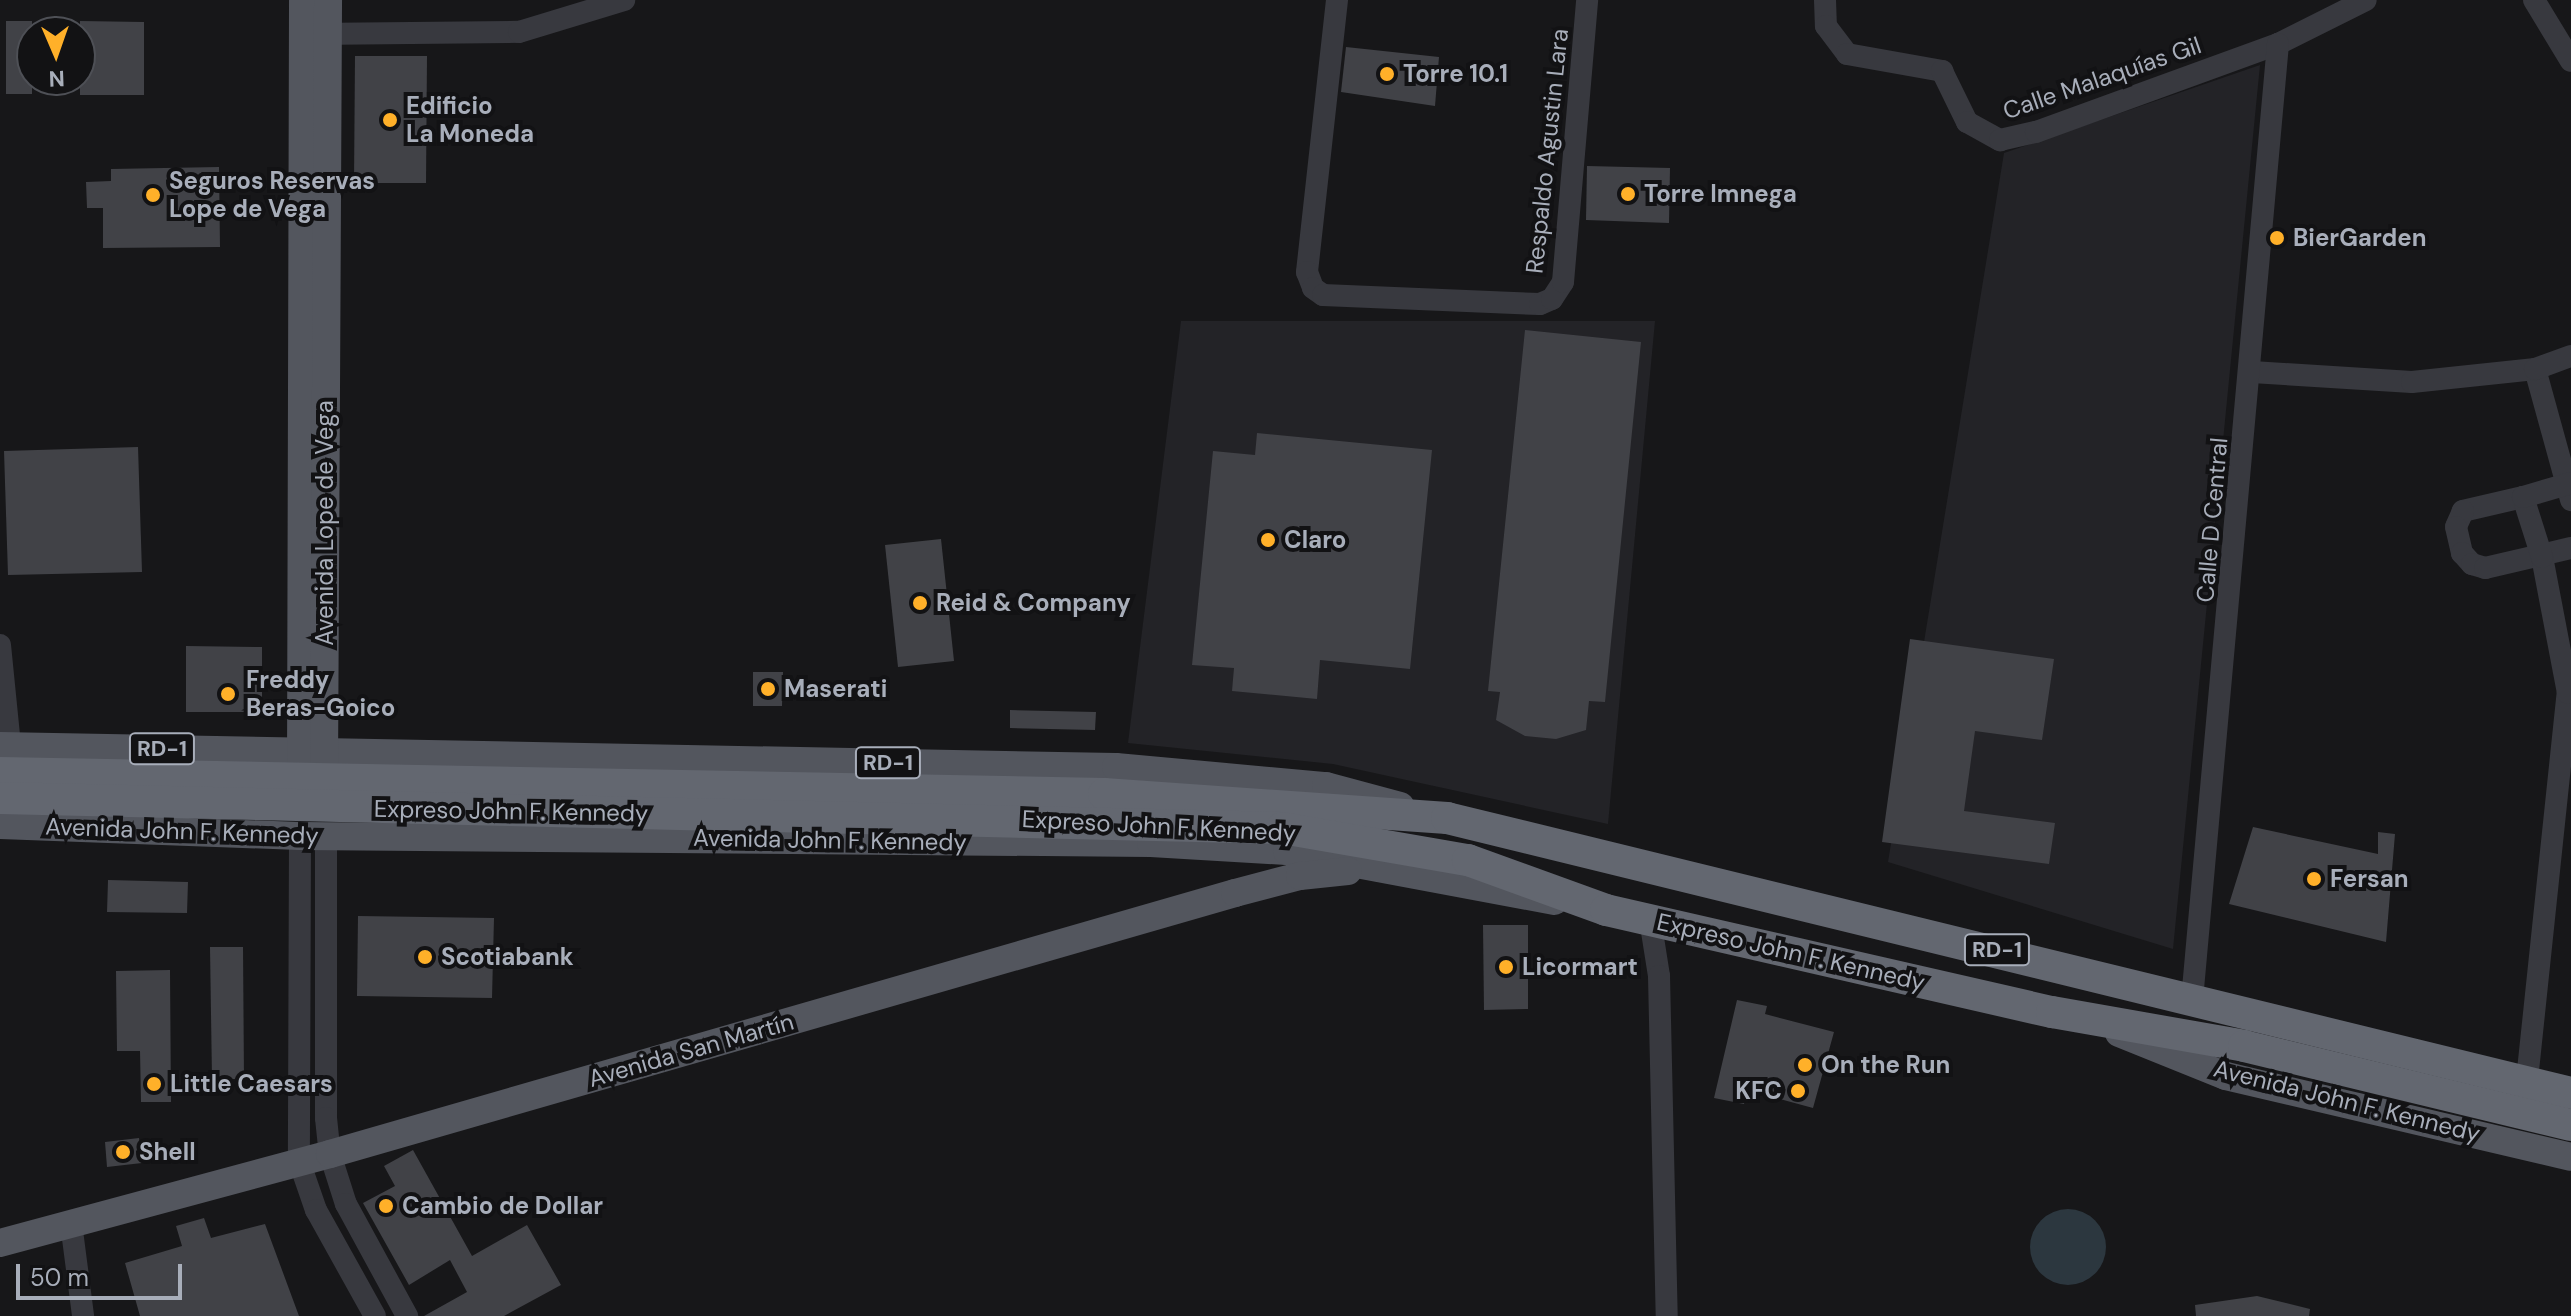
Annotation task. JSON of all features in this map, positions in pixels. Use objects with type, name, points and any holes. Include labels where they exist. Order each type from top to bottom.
[{"type":"highway","name":"Expreso John F. Kennedy","points":[[3,755],[1103,807],[1447,818],[2554,1086]]},
{"type":"highway","name":"Expreso John F. Kennedy","points":[[0,798],[552,813],[1103,807],[1282,828],[1453,857],[1606,910],[2081,1018],[2244,1046],[2571,1125]]},
{"type":"main road","name":"Avenida Lope de Vega","points":[[303,0],[316,34]]},
{"type":"main road","name":"Avenida Lope de Vega","points":[[313,836],[316,34],[328,0]]},
{"type":"main road","name":"RD-1","points":[[3,755],[66,747],[1116,767],[1326,786],[1447,818]]},
{"type":"main road","points":[[66,747],[99,760],[223,761],[242,771],[248,788],[238,808],[223,815],[100,813],[69,827]]},
{"type":"main road","points":[[560,755],[525,770],[405,768],[386,776],[380,793],[383,808],[398,819],[531,824],[561,837]]},
{"type":"main road","name":"Avenida John F. Kennedy","points":[[0,825],[313,836],[1151,843],[1287,851],[1606,910]]},
{"type":"main road","name":"Avenida San Martín","points":[[0,1243],[330,1154],[1235,893],[1300,876],[1383,867]]},
{"type":"main road","name":"Avenida John F. Kennedy","points":[[2081,1018],[2226,1076],[2571,1157]]},
{"type":"street","points":[[316,34],[519,32],[624,0]]},
{"type":"street","name":"Respaldo Agustin Lara","points":[[1337,0],[1307,272],[1313,288],[1323,295],[1540,304],[1552,299],[1563,282],[1587,0]]},
{"type":"street","name":"Calle Malaquías Gil","points":[[1825,0],[1826,26],[1847,54],[1942,71],[1967,122],[2000,140],[2036,132],[2278,44],[2366,0]]},
{"type":"street","points":[[2534,0],[2571,61]]},
{"type":"street","name":"Calle D Central","points":[[2192,1000],[2252,372],[2278,44]]},
{"type":"street","points":[[2252,372],[2412,382],[2535,369],[2571,356]]},
{"type":"street","points":[[2535,369],[2569,489],[2463,511],[2456,527],[2462,553],[2472,564],[2485,568],[2571,548]]},
{"type":"street","points":[[2523,497],[2542,557],[2570,692],[2554,1086]]},
{"type":"street","points":[[0,645],[3,755]]},
{"type":"street","name":"Avenida Lope de Vega","points":[[313,836],[330,1154],[346,1204],[407,1316]]},
{"type":"street","name":"Avenida Lope de Vega","points":[[313,836],[299,1161],[316,1210],[375,1316]]},
{"type":"street","points":[[1650,919],[1659,976],[1667,1316]]},
{"type":"street","points":[[71,1223],[83,1316]]},
{"type":"shaded area","points":[[2260,65],[2173,949],[1888,862],[2004,153]]},
{"type":"shaded area","points":[[1181,321],[1655,321],[1608,824],[1333,764],[1128,743]]},
{"type":"shaded area","points":[[2068,1209],[2083,1212],[2095,1220],[2103,1232],[2106,1247],[2103,1262],[2095,1274],[2083,1282],[2068,1285],[2053,1282],[2041,1274],[2033,1262],[2030,1247],[2033,1232],[2041,1220],[2053,1212]]},
{"type":"building","points":[[6,21],[16,21],[16,94],[6,94]]},
{"type":"building","points":[[96,21],[144,22],[144,95],[96,95]]},
{"type":"building","name":"Torre 10.1","points":[[1346,47],[1439,57],[1435,106],[1341,92]]},
{"type":"building","name":"Edificio La Moneda","points":[[355,56],[427,56],[426,183],[354,183]]},
{"type":"building","name":"Torre Imnega","points":[[1587,166],[1670,168],[1669,223],[1586,220]]},
{"type":"building","name":"Seguros Reservas Lope de Vega","points":[[219,167],[220,247],[103,248],[103,208],[87,208],[86,182],[111,181],[111,169]]},
{"type":"building","points":[[1525,330],[1641,342],[1605,702],[1589,701],[1586,730],[1556,739],[1525,736],[1496,720],[1500,692],[1488,691]]},
{"type":"building","name":"Claro","points":[[1257,433],[1432,450],[1410,669],[1320,660],[1317,699],[1232,691],[1234,668],[1192,665],[1213,451],[1255,455]]},
{"type":"building","points":[[138,447],[142,572],[8,575],[4,451]]},
{"type":"building","name":"Reid & Company","points":[[941,539],[954,661],[898,667],[885,545]]},
{"type":"building","points":[[1910,639],[2054,659],[2042,740],[1975,731],[1964,811],[2055,823],[2049,864],[1882,842]]},
{"type":"building","points":[[186,646],[262,647],[262,703],[249,703],[249,712],[186,712]]},
{"type":"building","name":"Maserati","points":[[753,672],[783,672],[782,706],[753,706]]},
{"type":"building","points":[[1010,710],[1096,712],[1095,730],[1010,728]]},
{"type":"building","name":"Fersan","points":[[2253,827],[2378,854],[2378,832],[2395,834],[2386,942],[2229,904]]},
{"type":"building","points":[[108,880],[188,882],[187,913],[107,912]]},
{"type":"building","name":"Scotiabank","points":[[358,916],[494,918],[492,998],[357,996]]},
{"type":"building","name":"Licormart","points":[[1483,925],[1528,925],[1528,1009],[1484,1010]]},
{"type":"building","name":"Shell","points":[[210,947],[243,947],[244,1079],[212,1079]]},
{"type":"building","points":[[170,970],[171,1102],[141,1102],[140,1051],[117,1051],[116,971]]},
{"type":"building","points":[[1737,1000],[1767,1006],[1765,1014],[1834,1032],[1813,1108],[1747,1090],[1744,1104],[1714,1098]]},
{"type":"building","name":"Shell","points":[[139,1138],[142,1163],[107,1167],[105,1142]]},
{"type":"building","points":[[413,1150],[472,1256],[527,1225],[561,1285],[504,1316],[424,1316],[467,1292],[450,1260],[409,1285],[363,1203],[395,1186],[384,1166]]},
{"type":"building","points":[[204,1218],[211,1238],[265,1224],[299,1316],[140,1316],[125,1263],[182,1246],[176,1226]]},
{"type":"building","points":[[2257,1296],[2310,1309],[2309,1316],[2196,1316],[2195,1305]]},
{"type":"place","name":"Torre 10.1","points":[[1387,74]]},
{"type":"place","name":"Edificio La Moneda","points":[[390,120]]},
{"type":"place","name":"Torre Imnega","points":[[1628,194]]},
{"type":"place","name":"Seguros Reservas Lope de Vega","points":[[153,195]]},
{"type":"place","name":"BierGarden","points":[[2277,238]]},
{"type":"place","name":"Claro","points":[[1268,540]]},
{"type":"place","name":"Reid & Company","points":[[920,603]]},
{"type":"place","name":"Maserati","points":[[768,689]]},
{"type":"place","name":"Freddy Beras-Goico","points":[[228,694]]},
{"type":"place","name":"Fersan","points":[[2314,879]]},
{"type":"place","name":"Scotiabank","points":[[425,957]]},
{"type":"place","name":"Licormart","points":[[1506,967]]},
{"type":"place","name":"On the Run","points":[[1805,1065]]},
{"type":"place","name":"Little Caesars","points":[[154,1084]]},
{"type":"place","name":"KFC","points":[[1798,1091]]},
{"type":"place","name":"Shell","points":[[123,1152]]},
{"type":"place","name":"Cambio de Dollar","points":[[386,1206]]}]
